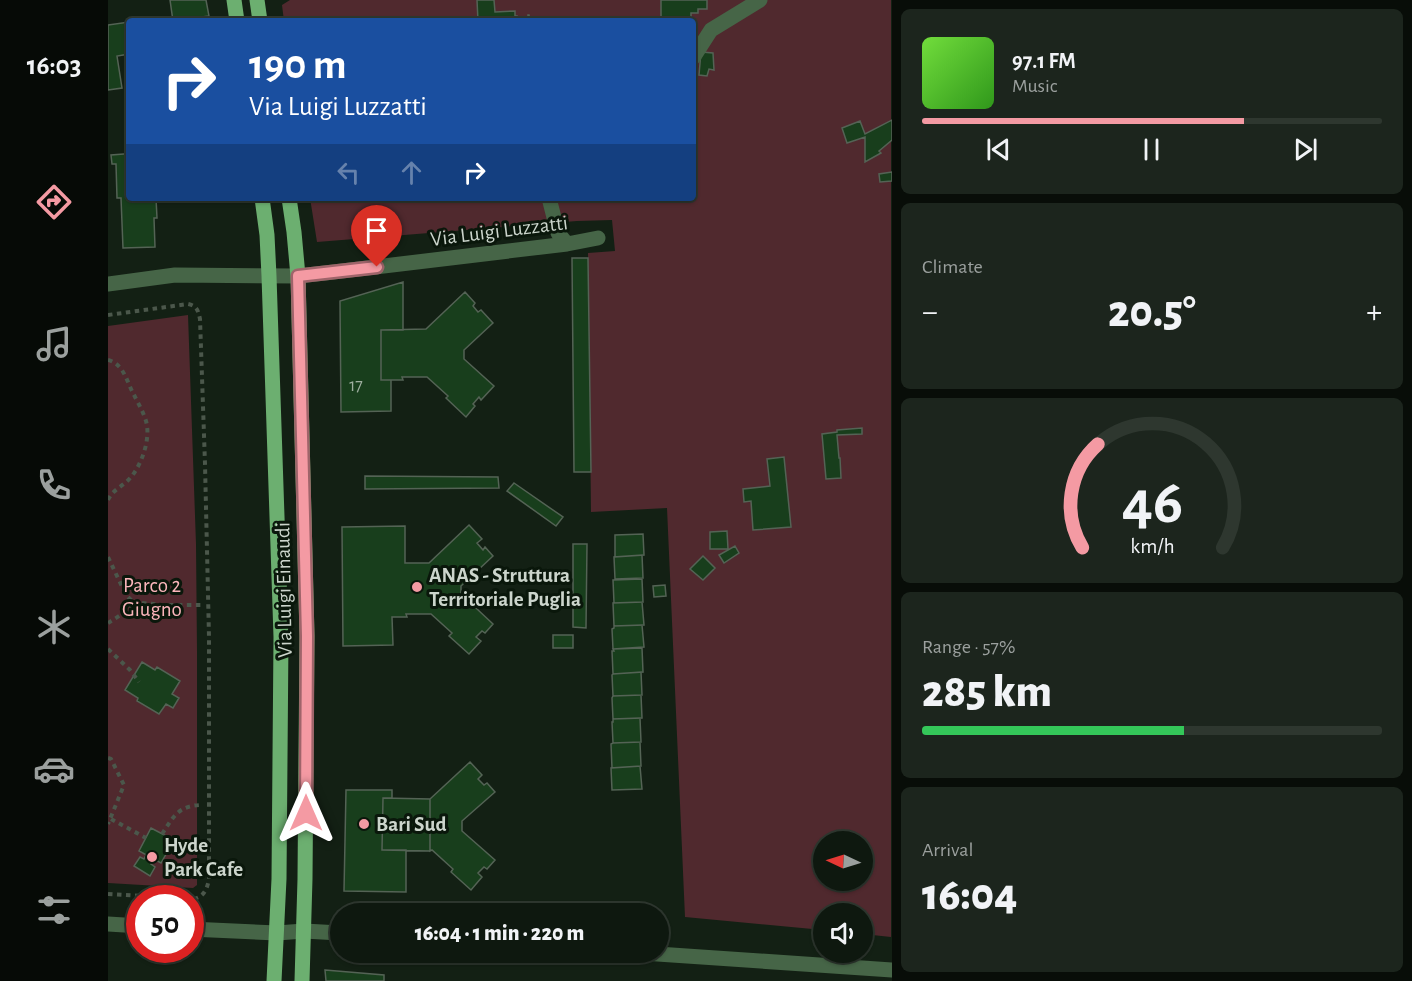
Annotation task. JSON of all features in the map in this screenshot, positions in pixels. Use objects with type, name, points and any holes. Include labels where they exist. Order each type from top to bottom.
[{"type":"main road","points":[[234,0],[237,18]]},
{"type":"main road","points":[[256,0],[259,18]]},
{"type":"main road","name":"Via Luigi Einaudi","points":[[262,201],[269,276],[281,637],[279,879],[274,981]]},
{"type":"main road","name":"Via Luigi Einaudi","points":[[289,201],[298,276],[307,636],[302,981]]},
{"type":"street","points":[[696,53],[711,30],[760,0]]},
{"type":"street","points":[[550,201],[558,233],[567,244]]},
{"type":"street","name":"Via Luigi Luzzatti","points":[[108,284],[175,275],[298,276],[567,244],[598,238]]},
{"type":"street","points":[[108,924],[126,925]]},
{"type":"street","points":[[204,930],[330,932]]},
{"type":"street","points":[[669,955],[891,970]]},
{"type":"path","points":[[108,315],[188,303],[194,305],[198,310],[200,319],[209,626],[209,879],[204,892]]},
{"type":"path","points":[[108,360],[123,370],[146,422],[147,440],[143,455],[131,477],[111,494],[108,500]]},
{"type":"path","points":[[108,557],[126,595],[133,602],[162,605],[201,604]]},
{"type":"path","points":[[108,623],[127,610],[133,602]]},
{"type":"path","points":[[108,649],[139,682]]},
{"type":"path","points":[[108,758],[111,759],[124,784],[108,824]]},
{"type":"path","points":[[162,834],[179,811],[187,806],[201,805]]},
{"type":"path","points":[[111,819],[146,838]]},
{"type":"path","points":[[108,894],[126,895]]},
{"type":"green space","points":[[290,0],[891,0],[891,937],[873,935],[873,903],[813,903],[813,929],[685,917],[667,508],[591,512],[588,253],[615,251],[612,220],[317,242],[310,201],[696,201],[696,18],[284,18],[282,5]]},
{"type":"green space","name":"Parco 2 Giugno","points":[[188,315],[196,544],[197,885],[108,883],[108,326]]},
{"type":"building","points":[[170,0],[206,0],[209,16],[173,18]]},
{"type":"building","points":[[477,0],[494,0],[495,12],[515,11],[515,16],[517,16],[517,18],[478,18]]},
{"type":"building","points":[[661,0],[707,0],[707,9],[698,9],[698,13],[691,13],[691,18],[661,18]]},
{"type":"building","points":[[126,22],[126,54],[117,56],[122,88],[108,90],[108,25]]},
{"type":"building","points":[[701,52],[713,53],[714,70],[709,69],[707,76],[699,75]]},
{"type":"building","points":[[892,120],[892,140],[879,151],[881,153],[865,162],[865,137],[847,143],[842,128],[860,121],[865,134]]},
{"type":"building","points":[[126,154],[126,201],[156,201],[155,247],[123,248],[121,198],[117,198],[116,164],[112,164],[111,155]]},
{"type":"building","points":[[892,172],[892,181],[880,182],[879,174]]},
{"type":"building","points":[[572,258],[588,258],[591,472],[574,472]]},
{"type":"building","points":[[403,282],[403,330],[381,330],[381,380],[391,380],[391,411],[341,412],[340,301]]},
{"type":"building","points":[[465,292],[475,303],[473,306],[478,312],[481,310],[493,323],[464,350],[464,359],[494,386],[481,400],[479,397],[466,417],[427,377],[381,380],[381,330],[426,329]]},
{"type":"building","points":[[862,428],[862,434],[837,435],[841,478],[826,479],[822,434]]},
{"type":"building","points":[[784,457],[791,527],[753,530],[751,501],[744,502],[743,489],[770,486],[767,459]]},
{"type":"building","points":[[365,476],[498,477],[499,488],[365,489]]},
{"type":"building","points":[[514,483],[563,517],[556,526],[507,491]]},
{"type":"building","points":[[469,525],[482,539],[477,543],[483,550],[485,547],[493,556],[461,586],[461,594],[493,624],[485,633],[482,631],[476,637],[481,641],[469,654],[449,636],[452,633],[431,614],[406,614],[407,617],[392,617],[393,645],[343,646],[342,527],[405,526],[405,563],[429,563]]},
{"type":"building","points":[[727,531],[728,549],[710,549],[710,532]]},
{"type":"building","points":[[643,534],[644,555],[615,557],[615,535]]},
{"type":"building","points":[[573,544],[587,544],[586,628],[573,627]]},
{"type":"building","points":[[735,546],[739,553],[724,563],[719,555]]},
{"type":"building","points":[[642,555],[643,578],[615,579],[614,557]]},
{"type":"building","points":[[703,556],[715,568],[703,580],[690,569]]},
{"type":"building","points":[[642,579],[643,602],[614,603],[613,580]]},
{"type":"building","points":[[665,585],[666,596],[654,597],[653,586]]},
{"type":"building","points":[[642,602],[644,625],[614,626],[613,603]]},
{"type":"building","points":[[642,625],[644,647],[613,649],[612,629],[614,626]]},
{"type":"building","points":[[553,635],[573,635],[573,648],[553,648]]},
{"type":"building","points":[[642,648],[643,672],[613,674],[613,649]]},
{"type":"building","points":[[142,662],[155,670],[157,667],[180,681],[172,694],[179,698],[173,708],[166,704],[159,714],[137,701],[138,698],[125,690]]},
{"type":"building","points":[[641,672],[642,695],[613,696],[613,674]]},
{"type":"building","points":[[641,695],[642,718],[613,719],[613,696]]},
{"type":"building","points":[[640,718],[641,742],[613,743],[613,719]]},
{"type":"building","points":[[640,742],[641,766],[612,768],[611,744]]},
{"type":"building","points":[[470,762],[482,775],[478,779],[484,785],[487,783],[495,792],[462,821],[462,831],[495,860],[487,869],[484,867],[478,873],[482,877],[471,890],[451,872],[453,869],[432,850],[430,851],[430,799]]},
{"type":"building","points":[[640,766],[642,789],[612,790],[611,768]]},
{"type":"building","name":"Bari Sud","points":[[346,790],[392,790],[392,798],[383,798],[382,850],[406,850],[406,892],[344,891]]},
{"type":"building","points":[[383,798],[430,799],[430,851],[382,850]]},
{"type":"building","points":[[151,828],[174,840],[161,863],[139,851]]},
{"type":"building","points":[[146,855],[154,859],[151,864],[155,867],[150,876],[134,866],[140,857],[144,859]]},
{"type":"building","points":[[325,970],[384,975],[384,981],[326,981]]},
{"type":"place","name":"ANAS - Struttura Territoriale Puglia","points":[[417,587]]},
{"type":"place","name":"Bari Sud","points":[[364,824]]},
{"type":"place","name":"Hyde Park Cafe","points":[[152,857]]},
{"type":"route","points":[[306,813],[307,636],[298,276],[377,267]]}]
